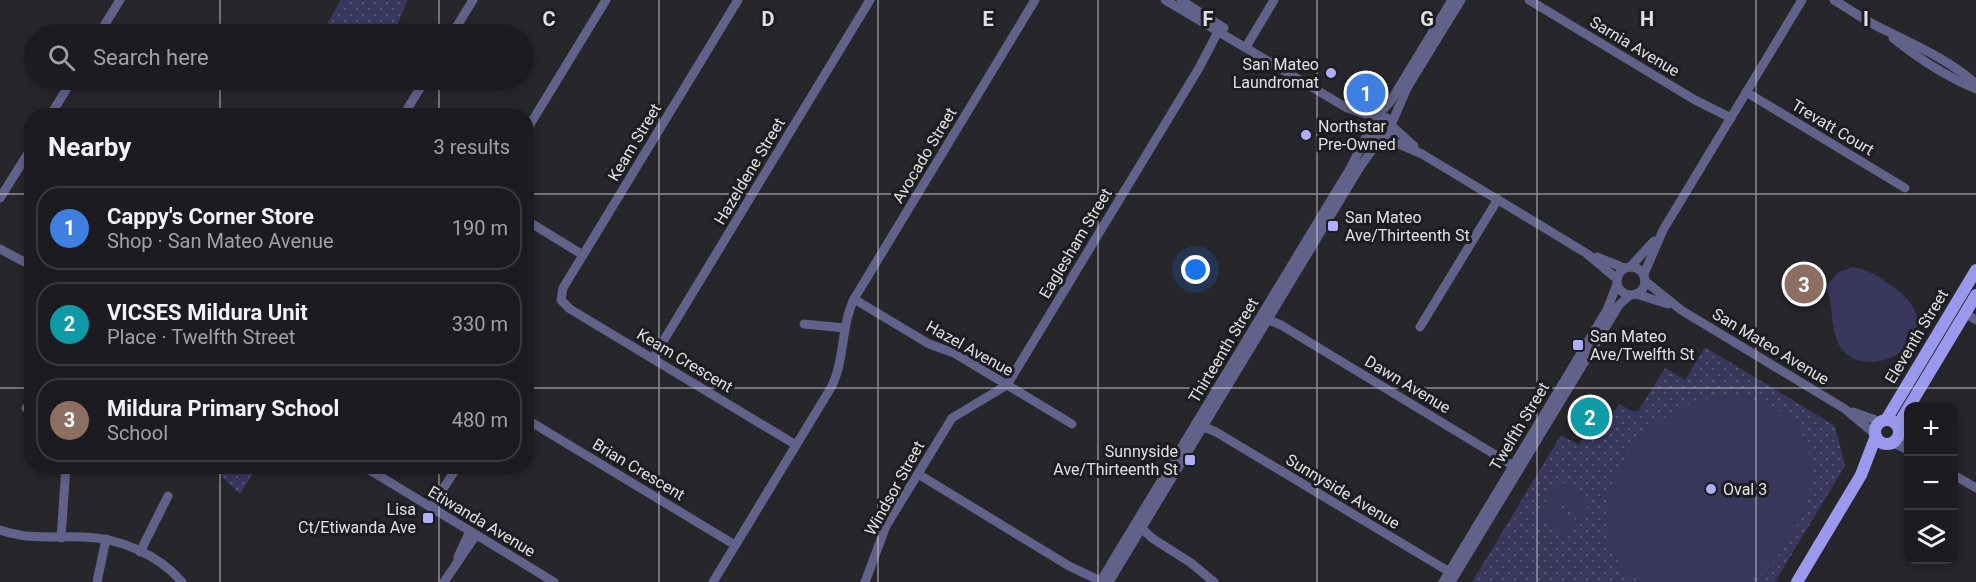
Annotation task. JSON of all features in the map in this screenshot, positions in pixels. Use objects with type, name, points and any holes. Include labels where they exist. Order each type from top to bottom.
[{"type":"main road","name":"Eleventh Street","points":[[1797,582],[1861,475],[1883,421],[1976,270]]},
{"type":"main road","points":[[1956,303],[1972,308]]},
{"type":"main road","name":"Eleventh Street","points":[[1861,475],[1897,437],[1972,308]]},
{"type":"main road","points":[[1876,435],[1881,442],[1897,437],[1893,421],[1883,421]]},
{"type":"street","points":[[105,24],[118,3],[108,0]]},
{"type":"street","points":[[458,24],[473,0]]},
{"type":"street","points":[[534,118],[606,0]]},
{"type":"street","name":"Keam Street","points":[[561,300],[563,288],[738,0]]},
{"type":"street","name":"Hazeldene Street","points":[[653,358],[870,0]]},
{"type":"street","name":"Avocado Street","points":[[713,582],[837,376],[845,328],[854,299],[1035,0]]},
{"type":"street","points":[[1165,0],[1222,30]]},
{"type":"street","points":[[1181,0],[1246,47],[1347,108],[1373,137],[1422,154],[1498,199],[1586,253],[1617,281],[1622,291],[1633,294],[1643,289],[1645,277],[1663,230],[1802,0]]},
{"type":"street","points":[[1246,47],[1274,0]]},
{"type":"street","name":"Sarnia Avenue","points":[[1529,0],[1729,121]]},
{"type":"street","points":[[1834,0],[1885,31],[1920,59],[1951,78],[1976,88]]},
{"type":"street","points":[[1368,129],[1376,116],[1390,102],[1455,2]]},
{"type":"street","points":[[1382,139],[1390,133],[1391,125],[1407,88],[1455,2]]},
{"type":"street","name":"Eaglesham Street","points":[[957,413],[1007,385],[1222,30]]},
{"type":"street","points":[[1885,31],[1926,49],[1959,69],[1976,84]]},
{"type":"street","points":[[55,108],[66,90]]},
{"type":"street","points":[[408,108],[419,90]]},
{"type":"street","name":"Trevatt Court","points":[[1746,92],[1905,188]]},
{"type":"street","points":[[1347,108],[1384,117],[1422,154]]},
{"type":"street","name":"Thirteenth Street","points":[[1266,316],[1356,159],[1368,129]]},
{"type":"street","name":"Thirteenth Street","points":[[1101,582],[1366,158],[1382,139]]},
{"type":"street","points":[[0,198],[24,160]]},
{"type":"street","points":[[1420,327],[1498,199]]},
{"type":"street","points":[[534,225],[584,255]]},
{"type":"street","points":[[1617,281],[1663,230]]},
{"type":"street","points":[[0,240],[17,257]]},
{"type":"street","points":[[0,249],[24,261]]},
{"type":"street","points":[[1586,253],[1628,267],[1645,277]]},
{"type":"street","name":"San Mateo Avenue","points":[[1645,277],[1681,310],[1845,409],[1876,435]]},
{"type":"street","name":"Twelfth Street","points":[[1443,582],[1452,576],[1516,468],[1607,310],[1617,281]]},
{"type":"street","name":"San Mateo Avenue","points":[[1633,294],[1681,310]]},
{"type":"street","name":"Twelfth Street","points":[[1516,468],[1618,305],[1633,294]]},
{"type":"street","name":"Hazel Avenue","points":[[854,299],[929,344],[948,350],[1072,424]]},
{"type":"street","name":"Keam Crescent","points":[[561,300],[570,309],[796,445]]},
{"type":"street","name":"Dawn Avenue","points":[[1266,316],[1516,468]]},
{"type":"street","points":[[804,324],[845,328]]},
{"type":"street","name":"San Mateo Avenue","points":[[1845,409],[1883,421]]},
{"type":"street","name":"Windsor Street","points":[[865,582],[884,530],[957,413]]},
{"type":"street","name":"Sunnyside Avenue","points":[[1201,422],[1452,576]]},
{"type":"street","name":"Brian Crescent","points":[[534,424],[735,545]]},
{"type":"street","points":[[61,538],[65,474]]},
{"type":"street","name":"Etiwanda Avenue","points":[[376,474],[554,582]]},
{"type":"street","points":[[433,509],[453,474]]},
{"type":"street","points":[[918,474],[1069,566],[1101,582]]},
{"type":"street","points":[[1958,478],[1976,488]]},
{"type":"street","points":[[140,552],[168,496]]},
{"type":"street","points":[[1136,529],[1191,563],[1214,582]]},
{"type":"street","points":[[0,530],[23,536],[106,539],[140,552],[167,567],[182,582]]},
{"type":"street","points":[[444,582],[473,533]]},
{"type":"street","points":[[97,582],[106,539]]},
{"type":"shaded area","points":[[341,0],[408,0],[397,24],[327,24]]},
{"type":"shaded area","points":[[1852,267],[1881,278],[1896,289],[1913,307],[1918,324],[1913,340],[1901,352],[1885,360],[1867,362],[1851,357],[1839,345],[1836,338],[1826,287],[1837,273]]},
{"type":"shaded area","points":[[1705,347],[1835,426],[1845,466],[1775,582],[1472,582],[1561,435],[1579,445],[1584,438],[1590,441],[1619,404],[1634,412],[1638,411],[1665,368],[1685,380]]},
{"type":"shaded area","name":"Oval 3","points":[[1733,395],[1761,402],[1782,413],[1797,427],[1807,445],[1811,466],[1810,488],[1803,512],[1791,536],[1767,568],[1748,581],[1644,582],[1637,579],[1619,563],[1609,539],[1607,503],[1614,479],[1626,457],[1642,437],[1662,420],[1684,407],[1708,399]]},
{"type":"shaded area","points":[[219,474],[253,474],[240,494]]},
{"type":"shaded area","points":[[1558,480],[1591,500],[1581,517],[1548,496]]},
{"type":"shaded area","points":[[1545,501],[1578,521],[1568,538],[1535,518]]},
{"type":"place","name":"San Mateo Laundromat","points":[[1331,73]]},
{"type":"place","name":"Cappy's Corner Store","points":[[1366,93]]},
{"type":"place","name":"Northstar Pre-Owned","points":[[1306,135]]},
{"type":"place","name":"San Mateo Ave/Thirteenth St","points":[[1333,226]]},
{"type":"place","name":"Mildura Primary School","points":[[1804,284]]},
{"type":"place","name":"San Mateo Ave/Twelfth St","points":[[1578,345]]},
{"type":"place","name":"VICSES Mildura Unit","points":[[1590,417]]},
{"type":"place","name":"Sunnyside Ave/Thirteenth St","points":[[1190,460]]},
{"type":"place","name":"Oval 3","points":[[1711,489]]},
{"type":"place","name":"Lisa Ct/Etiwanda Ave","points":[[428,518]]}]
